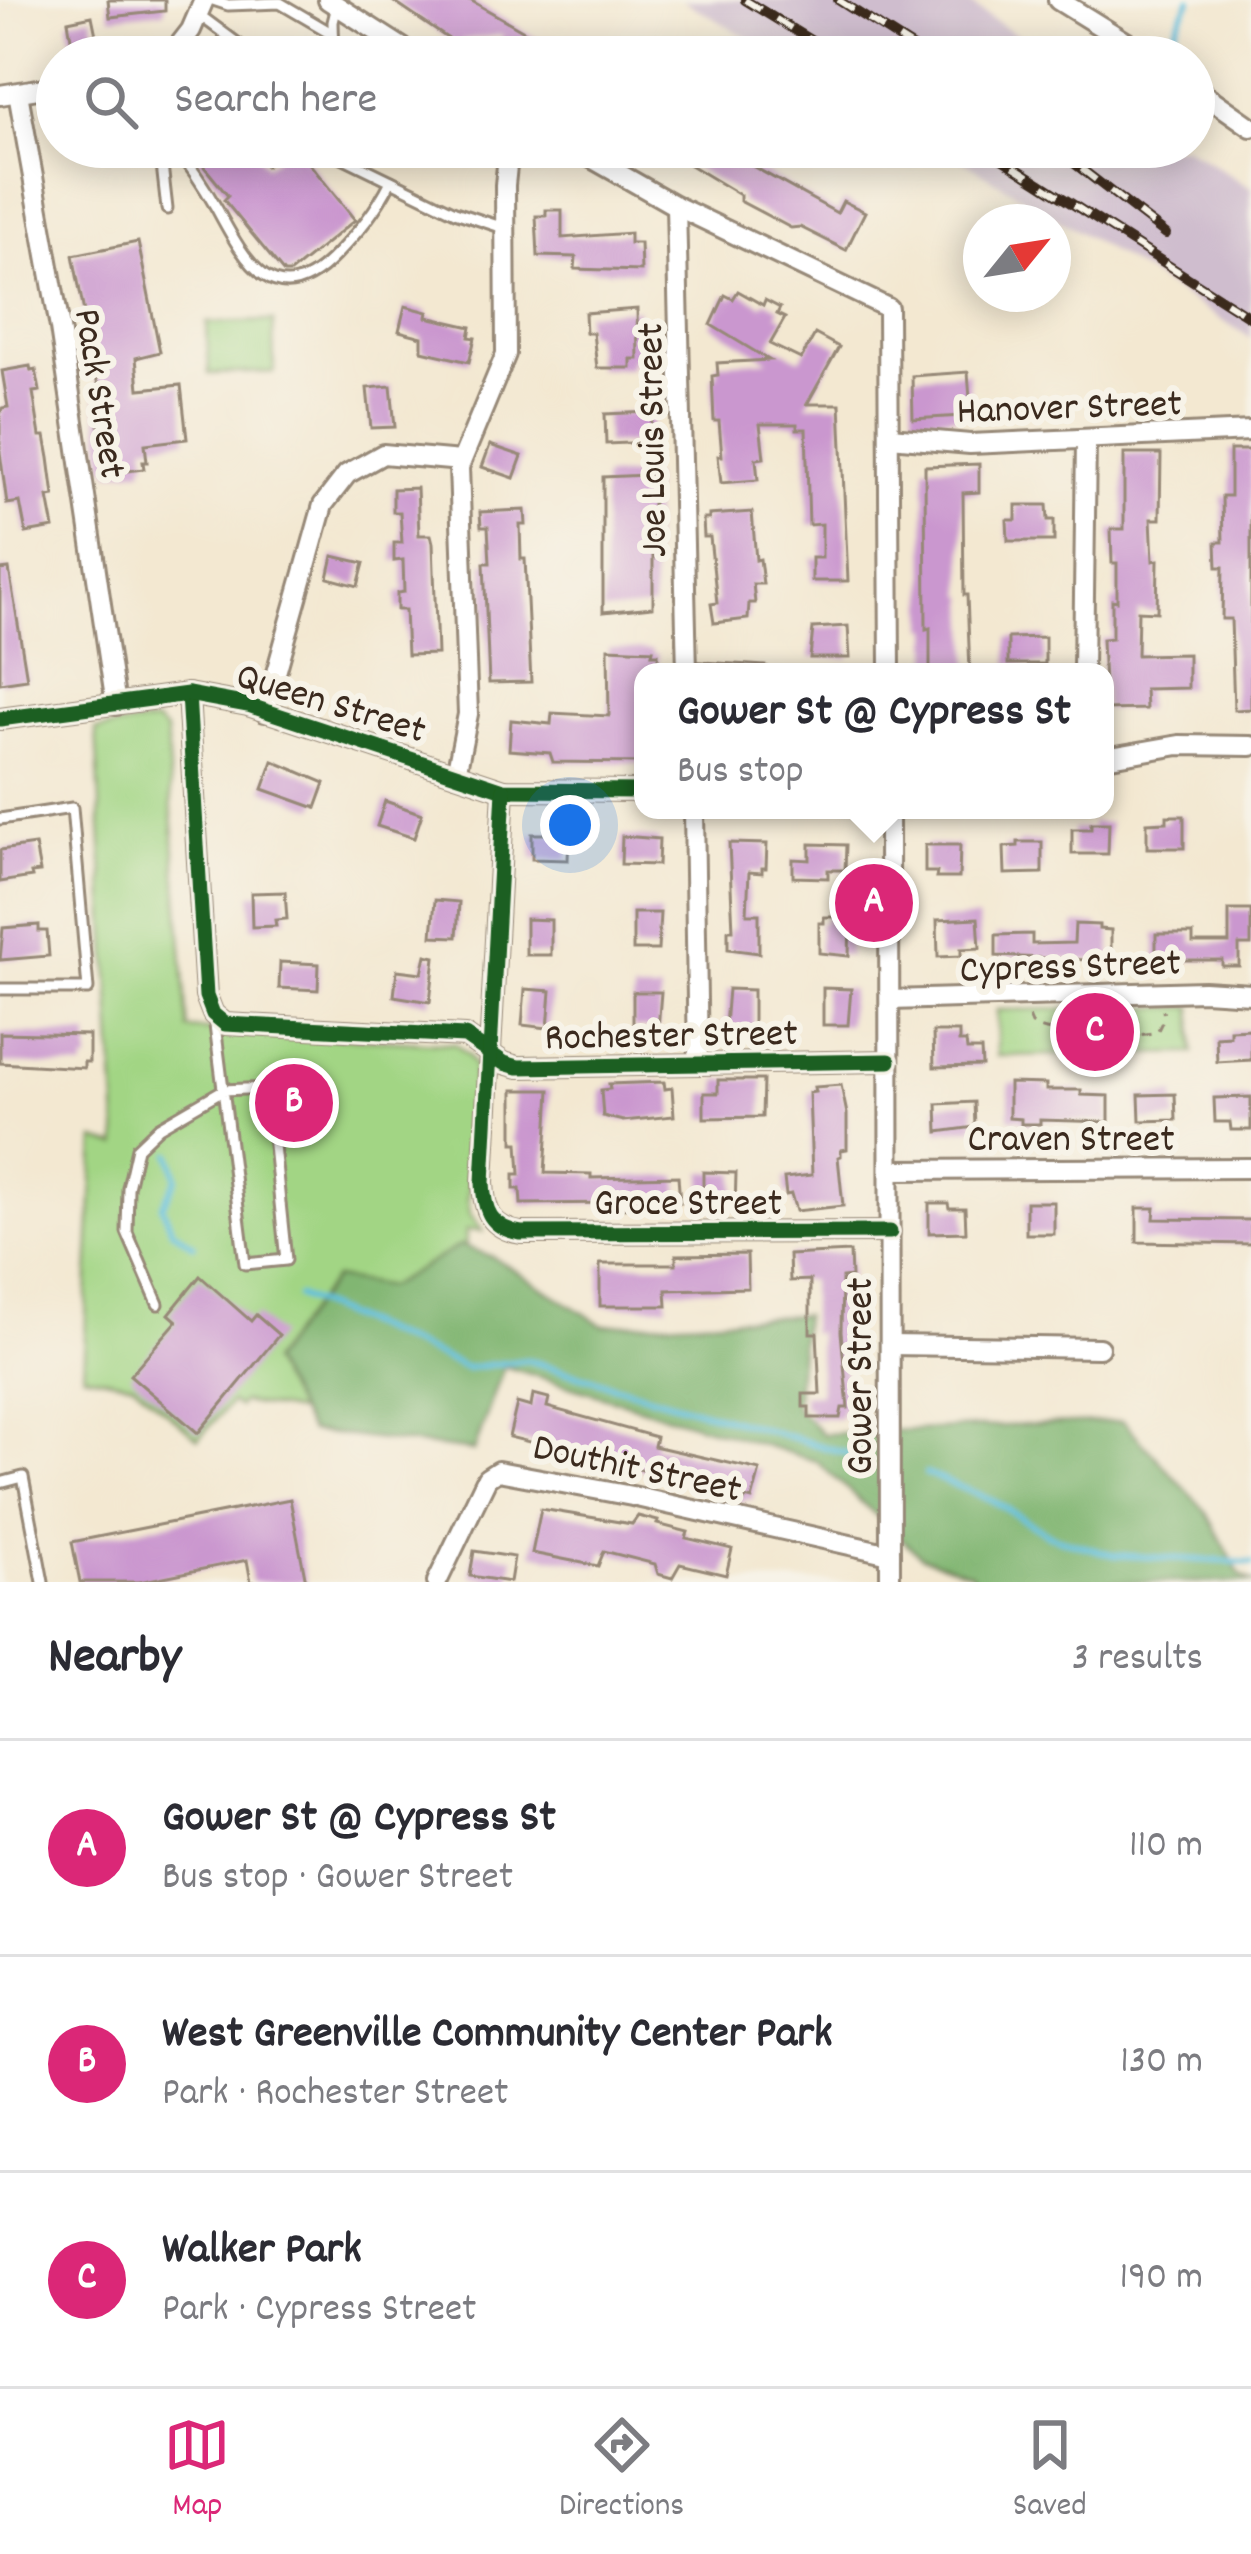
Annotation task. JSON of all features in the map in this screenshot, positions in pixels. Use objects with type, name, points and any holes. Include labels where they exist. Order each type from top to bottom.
[{"type":"street","points":[[1058,0],[1116,36]]},
{"type":"street","points":[[332,3],[384,36]]},
{"type":"street","points":[[184,36],[205,5]]},
{"type":"street","name":"Pack Street","points":[[9,94],[60,328],[116,704]]},
{"type":"street","points":[[1215,102],[1251,127]]},
{"type":"street","points":[[456,774],[468,714],[461,461],[506,354],[507,168]]},
{"type":"street","points":[[609,168],[676,206],[888,308],[890,663]]},
{"type":"street","name":"Joe Louis Street","points":[[676,206],[687,663]]},
{"type":"street","name":"Hanover Street","points":[[890,437],[970,444],[1251,431]]},
{"type":"street","points":[[1083,663],[1086,440]]},
{"type":"street","points":[[265,712],[323,506],[346,474],[382,454],[461,461]]},
{"type":"street","points":[[188,694],[206,996],[214,1014]]},
{"type":"street","name":"Queen Street","points":[[0,719],[188,694],[224,698],[504,790],[634,791]]},
{"type":"street","points":[[1114,756],[1179,745],[1251,746]]},
{"type":"street","points":[[488,1051],[504,790]]},
{"type":"street","points":[[694,819],[698,1064]]},
{"type":"street","name":"Gower Street","points":[[890,819],[890,1582]]},
{"type":"street","name":"Cypress Street","points":[[890,1000],[1251,994]]},
{"type":"street","name":"Rochester Street","points":[[214,1014],[225,1024],[465,1036],[518,1067],[889,1061]]},
{"type":"street","name":"Groce Street","points":[[488,1051],[484,1206],[503,1230],[890,1232]]},
{"type":"street","name":"Craven Street","points":[[890,1170],[1251,1168]]},
{"type":"street","points":[[890,1345],[1099,1348]]},
{"type":"street","name":"Douthit Street","points":[[437,1582],[487,1478],[498,1471],[890,1554]]},
{"type":"lane","points":[[205,5],[280,3],[333,34]]},
{"type":"lane","points":[[332,3],[333,34]]},
{"type":"lane","points":[[205,5],[235,36]]},
{"type":"lane","points":[[162,168],[167,208]]},
{"type":"lane","points":[[189,168],[247,260],[272,282],[290,284],[323,270],[365,226],[391,181]]},
{"type":"lane","points":[[368,168],[455,212],[506,228]]},
{"type":"lane","points":[[0,819],[72,808],[88,989],[0,989]]},
{"type":"lane","points":[[158,1304],[127,1232],[128,1188],[137,1148],[159,1127],[223,1090],[268,1088],[286,1260],[245,1264],[223,1090],[214,1014]]},
{"type":"lane","points":[[0,1483],[23,1477],[43,1582]]},
{"type":"path","points":[[1071,1024],[1114,1037],[1157,1032],[1165,1018],[1161,994]]},
{"type":"path","points":[[1023,999],[1032,1024],[1044,1032],[1060,1031],[1071,1024],[1077,995]]},
{"type":"shaded area","points":[[682,0],[964,0],[1018,36],[745,36]]},
{"type":"shaded area","points":[[1215,165],[1251,188],[1251,338],[1071,227],[1071,204],[1034,204],[975,168]]},
{"type":"green space","points":[[273,321],[274,372],[209,374],[207,323]]},
{"type":"green space","points":[[156,722],[166,731],[188,1029],[455,1044],[474,1066],[468,1199],[470,1214],[482,1231],[466,1230],[459,1441],[242,1402],[238,1407],[231,1402],[198,1439],[133,1383],[83,1374],[95,1140],[118,1146],[96,730]]},
{"type":"green space","points":[[1193,1007],[1194,1053],[997,1056],[997,1010]]},
{"type":"green space","points":[[461,1245],[493,1257],[603,1325],[803,1315],[795,1407],[823,1434],[1123,1421],[1206,1511],[1240,1575],[1251,1582],[975,1582],[971,1573],[922,1557],[816,1461],[504,1366],[474,1451],[309,1431],[270,1362],[334,1278],[388,1287]]},
{"type":"building","points":[[108,0],[165,0],[165,11],[110,17]]},
{"type":"building","points":[[391,0],[470,0],[533,36],[503,35],[444,36]]},
{"type":"building","points":[[92,16],[96,36],[71,36],[68,21]]},
{"type":"building","points":[[205,168],[313,168],[355,220],[284,273],[224,200],[228,196]]},
{"type":"building","points":[[695,168],[756,168],[837,213],[843,201],[865,212],[846,250],[800,227],[791,228],[740,201],[740,195]]},
{"type":"building","points":[[546,210],[562,210],[562,238],[630,233],[630,243],[640,243],[641,271],[575,269],[576,257],[538,256],[536,216],[546,216]]},
{"type":"building","points":[[138,242],[160,352],[136,358],[139,389],[181,385],[187,439],[145,444],[144,469],[110,473],[109,466],[104,467],[95,391],[99,391],[73,255]]},
{"type":"building","points":[[738,291],[780,308],[777,314],[785,318],[770,344],[801,359],[815,334],[839,347],[807,404],[840,404],[848,581],[812,581],[812,558],[822,558],[822,524],[809,525],[806,429],[797,429],[797,424],[760,424],[764,458],[756,459],[758,480],[721,483],[712,376],[718,375],[717,363],[769,360],[711,325],[725,295],[733,299]]},
{"type":"building","points":[[405,306],[428,312],[427,317],[471,327],[469,337],[475,338],[469,362],[422,351],[422,337],[399,331]]},
{"type":"building","points":[[637,309],[638,359],[631,359],[631,368],[597,368],[585,313]]},
{"type":"building","points":[[30,366],[31,371],[36,370],[40,391],[33,392],[49,458],[54,496],[48,497],[54,528],[26,533],[20,502],[7,504],[0,415],[8,407],[2,371]]},
{"type":"building","points":[[968,372],[971,412],[913,419],[912,376]]},
{"type":"building","points":[[391,386],[395,427],[371,428],[367,388]]},
{"type":"building","points":[[651,412],[653,442],[606,444],[605,414]]},
{"type":"building","points":[[490,445],[522,456],[514,478],[482,467]]},
{"type":"building","points":[[1230,450],[1251,450],[1251,709],[1234,710],[1231,619],[1222,619],[1223,567],[1217,567],[1216,542],[1223,542],[1222,496],[1230,496]]},
{"type":"building","points":[[1124,454],[1161,454],[1160,519],[1151,519],[1153,561],[1158,560],[1157,612],[1138,611],[1137,655],[1188,654],[1188,688],[1145,689],[1146,709],[1114,710],[1114,663],[1103,663],[1102,639],[1112,638],[1112,600],[1117,601],[1111,529],[1124,529]]},
{"type":"building","points":[[979,464],[979,492],[963,493],[970,663],[930,663],[925,466]]},
{"type":"building","points":[[603,477],[653,477],[653,607],[603,612]]},
{"type":"building","points":[[417,488],[419,535],[431,535],[433,543],[437,654],[407,655],[405,610],[397,610],[397,593],[404,592],[403,560],[394,561],[394,543],[402,543],[400,512],[393,512],[393,489]]},
{"type":"building","points":[[1016,505],[1047,505],[1048,520],[1054,520],[1054,541],[1008,541],[1007,520],[1016,520]]},
{"type":"building","points":[[525,510],[526,525],[520,525],[521,559],[525,559],[531,682],[489,683],[484,563],[490,563],[488,527],[481,527],[480,512]]},
{"type":"building","points":[[752,512],[763,584],[753,584],[755,603],[749,603],[748,619],[714,623],[711,604],[717,603],[710,537],[704,537],[703,519]]},
{"type":"building","points":[[333,556],[364,563],[358,586],[328,578]]},
{"type":"building","points":[[9,569],[27,679],[0,683],[0,570]]},
{"type":"building","points":[[848,626],[850,658],[810,658],[813,628]]},
{"type":"building","points":[[1045,637],[1045,663],[1008,663],[1008,638]]},
{"type":"building","points":[[608,648],[653,650],[658,663],[634,663],[634,763],[553,762],[550,753],[509,750],[511,720],[551,724],[552,713],[609,716]]},
{"type":"building","points":[[273,761],[325,783],[316,808],[263,789]]},
{"type":"building","points":[[385,801],[422,814],[414,838],[377,826]]},
{"type":"building","points":[[1167,816],[1184,816],[1184,848],[1147,848],[1147,823],[1167,822]]},
{"type":"building","points":[[1091,823],[1109,823],[1108,854],[1072,854],[1072,829],[1091,829]]},
{"type":"building","points":[[532,834],[569,834],[568,860],[532,859]]},
{"type":"building","points":[[622,836],[659,839],[658,865],[621,864]]},
{"type":"building","points":[[1018,842],[1042,842],[1042,873],[1005,874],[1004,847],[1018,846]]},
{"type":"building","points":[[729,843],[767,844],[766,868],[762,873],[749,872],[747,914],[759,914],[759,953],[728,949],[728,930],[733,930]]},
{"type":"building","points":[[810,844],[846,845],[845,870],[828,870],[828,878],[793,877],[793,859],[810,860]]},
{"type":"building","points":[[35,845],[40,872],[0,882],[0,850]]},
{"type":"building","points":[[925,845],[960,845],[959,878],[936,878],[937,872],[925,872]]},
{"type":"building","points":[[285,892],[287,919],[275,920],[276,926],[252,927],[251,893]]},
{"type":"building","points":[[435,900],[459,902],[457,937],[432,936]]},
{"type":"building","points":[[1229,910],[1251,910],[1251,945],[1239,945],[1239,966],[1222,966],[1222,960],[1156,960],[1156,934],[1193,934],[1193,943],[1229,943]]},
{"type":"building","points":[[633,913],[660,913],[658,950],[633,950]]},
{"type":"building","points":[[824,917],[850,917],[849,956],[819,953],[819,923],[824,923]]},
{"type":"building","points":[[978,918],[980,948],[961,949],[961,956],[938,957],[937,920]]},
{"type":"building","points":[[526,919],[551,920],[551,955],[526,955]]},
{"type":"building","points":[[1075,924],[1111,930],[1111,961],[996,956],[996,935],[1032,934],[1032,944],[1074,943]]},
{"type":"building","points":[[39,925],[39,931],[47,931],[49,956],[0,960],[3,928]]},
{"type":"building","points":[[426,955],[435,957],[430,1002],[394,996],[397,970],[422,973]]},
{"type":"building","points":[[280,962],[319,964],[318,990],[279,988]]},
{"type":"building","points":[[823,988],[851,989],[848,1025],[823,1025]]},
{"type":"building","points":[[525,989],[551,991],[548,1028],[522,1025]]},
{"type":"building","points":[[728,989],[753,990],[753,1026],[725,1026]]},
{"type":"building","points":[[633,992],[661,992],[658,1029],[633,1028]]},
{"type":"building","points":[[1251,1029],[1251,1060],[1217,1062],[1216,1037],[1230,1036],[1230,1030]]},
{"type":"building","points":[[933,1032],[959,1032],[959,1042],[966,1042],[967,1050],[981,1050],[982,1066],[934,1067]]},
{"type":"building","points":[[0,1033],[89,1035],[89,1062],[84,1062],[84,1068],[0,1063]]},
{"type":"building","points":[[718,1080],[763,1080],[762,1117],[704,1118],[704,1093],[718,1093]]},
{"type":"building","points":[[664,1082],[665,1089],[672,1088],[674,1116],[623,1121],[603,1116],[601,1090],[610,1089],[609,1084]]},
{"type":"building","points":[[1009,1083],[1046,1084],[1046,1090],[1109,1096],[1109,1122],[1021,1124],[1021,1119],[1009,1118]]},
{"type":"building","points":[[841,1085],[847,1114],[847,1149],[838,1157],[843,1206],[796,1211],[791,1194],[786,1195],[784,1178],[812,1175],[809,1093],[815,1092],[814,1087]]},
{"type":"building","points":[[513,1090],[550,1090],[545,1173],[591,1174],[591,1178],[678,1176],[680,1202],[621,1208],[620,1203],[521,1204],[520,1189],[514,1189],[514,1174],[520,1174],[518,1143],[513,1143]]},
{"type":"building","points":[[1175,1094],[1176,1120],[1140,1121],[1139,1095]]},
{"type":"building","points":[[1251,1097],[1251,1130],[1231,1130],[1230,1122],[1215,1122],[1214,1098]]},
{"type":"building","points":[[974,1102],[975,1127],[938,1132],[937,1104]]},
{"type":"building","points":[[703,1172],[736,1173],[735,1209],[703,1208]]},
{"type":"building","points":[[1026,1202],[1054,1202],[1054,1234],[1026,1234]]},
{"type":"building","points":[[929,1203],[965,1208],[966,1232],[929,1233]]},
{"type":"building","points":[[1137,1208],[1155,1208],[1154,1219],[1251,1220],[1251,1244],[1137,1242]]},
{"type":"building","points":[[850,1252],[851,1277],[842,1278],[841,1332],[848,1408],[842,1408],[840,1418],[809,1418],[803,1394],[820,1394],[817,1333],[810,1333],[810,1280],[790,1281],[789,1255]]},
{"type":"building","points":[[747,1254],[748,1288],[666,1290],[667,1306],[600,1306],[600,1264],[676,1264],[676,1255]]},
{"type":"building","points":[[200,1276],[251,1321],[256,1315],[279,1335],[198,1433],[130,1375],[177,1321],[169,1314]]},
{"type":"building","points":[[533,1394],[549,1398],[547,1407],[656,1437],[654,1446],[760,1470],[752,1500],[712,1494],[707,1486],[509,1437],[517,1403],[531,1407]]},
{"type":"building","points":[[290,1499],[306,1582],[251,1582],[247,1560],[139,1582],[80,1582],[72,1542]]},
{"type":"building","points":[[541,1509],[632,1524],[638,1516],[658,1521],[688,1532],[686,1538],[732,1549],[726,1575],[680,1564],[672,1578],[658,1574],[655,1564],[604,1551],[598,1566],[532,1553]]},
{"type":"building","points":[[474,1551],[514,1557],[510,1582],[470,1576]]},
{"type":"waterway","points":[[1172,36],[1190,0]]},
{"type":"waterway","points":[[171,1154],[177,1178],[162,1206],[172,1230],[194,1245]]},
{"type":"waterway","points":[[298,1296],[466,1368],[527,1360],[852,1455]]},
{"type":"waterway","points":[[926,1474],[990,1499],[1049,1535],[1114,1555],[1251,1563]]},
{"type":"railway","points":[[745,0],[804,36]]},
{"type":"railway","points":[[838,0],[895,36]]},
{"type":"railway","points":[[1016,168],[1251,318]]},
{"type":"railway","points":[[1080,168],[1166,234]]},
{"type":"cycle path","points":[[188,694],[206,996],[213,1014],[225,1024],[465,1036],[504,1063],[518,1067],[889,1061]]},
{"type":"cycle path","points":[[0,719],[188,694],[248,705],[504,790],[634,791]]},
{"type":"cycle path","points":[[504,790],[483,1182],[487,1209],[496,1222],[521,1233],[890,1232]]},
{"type":"place","name":"Gower St @ Cypress St","points":[[874,903]]},
{"type":"place","name":"Walker Park","points":[[1095,1032]]},
{"type":"place","name":"West Greenville Community Center Park","points":[[294,1103]]}]
